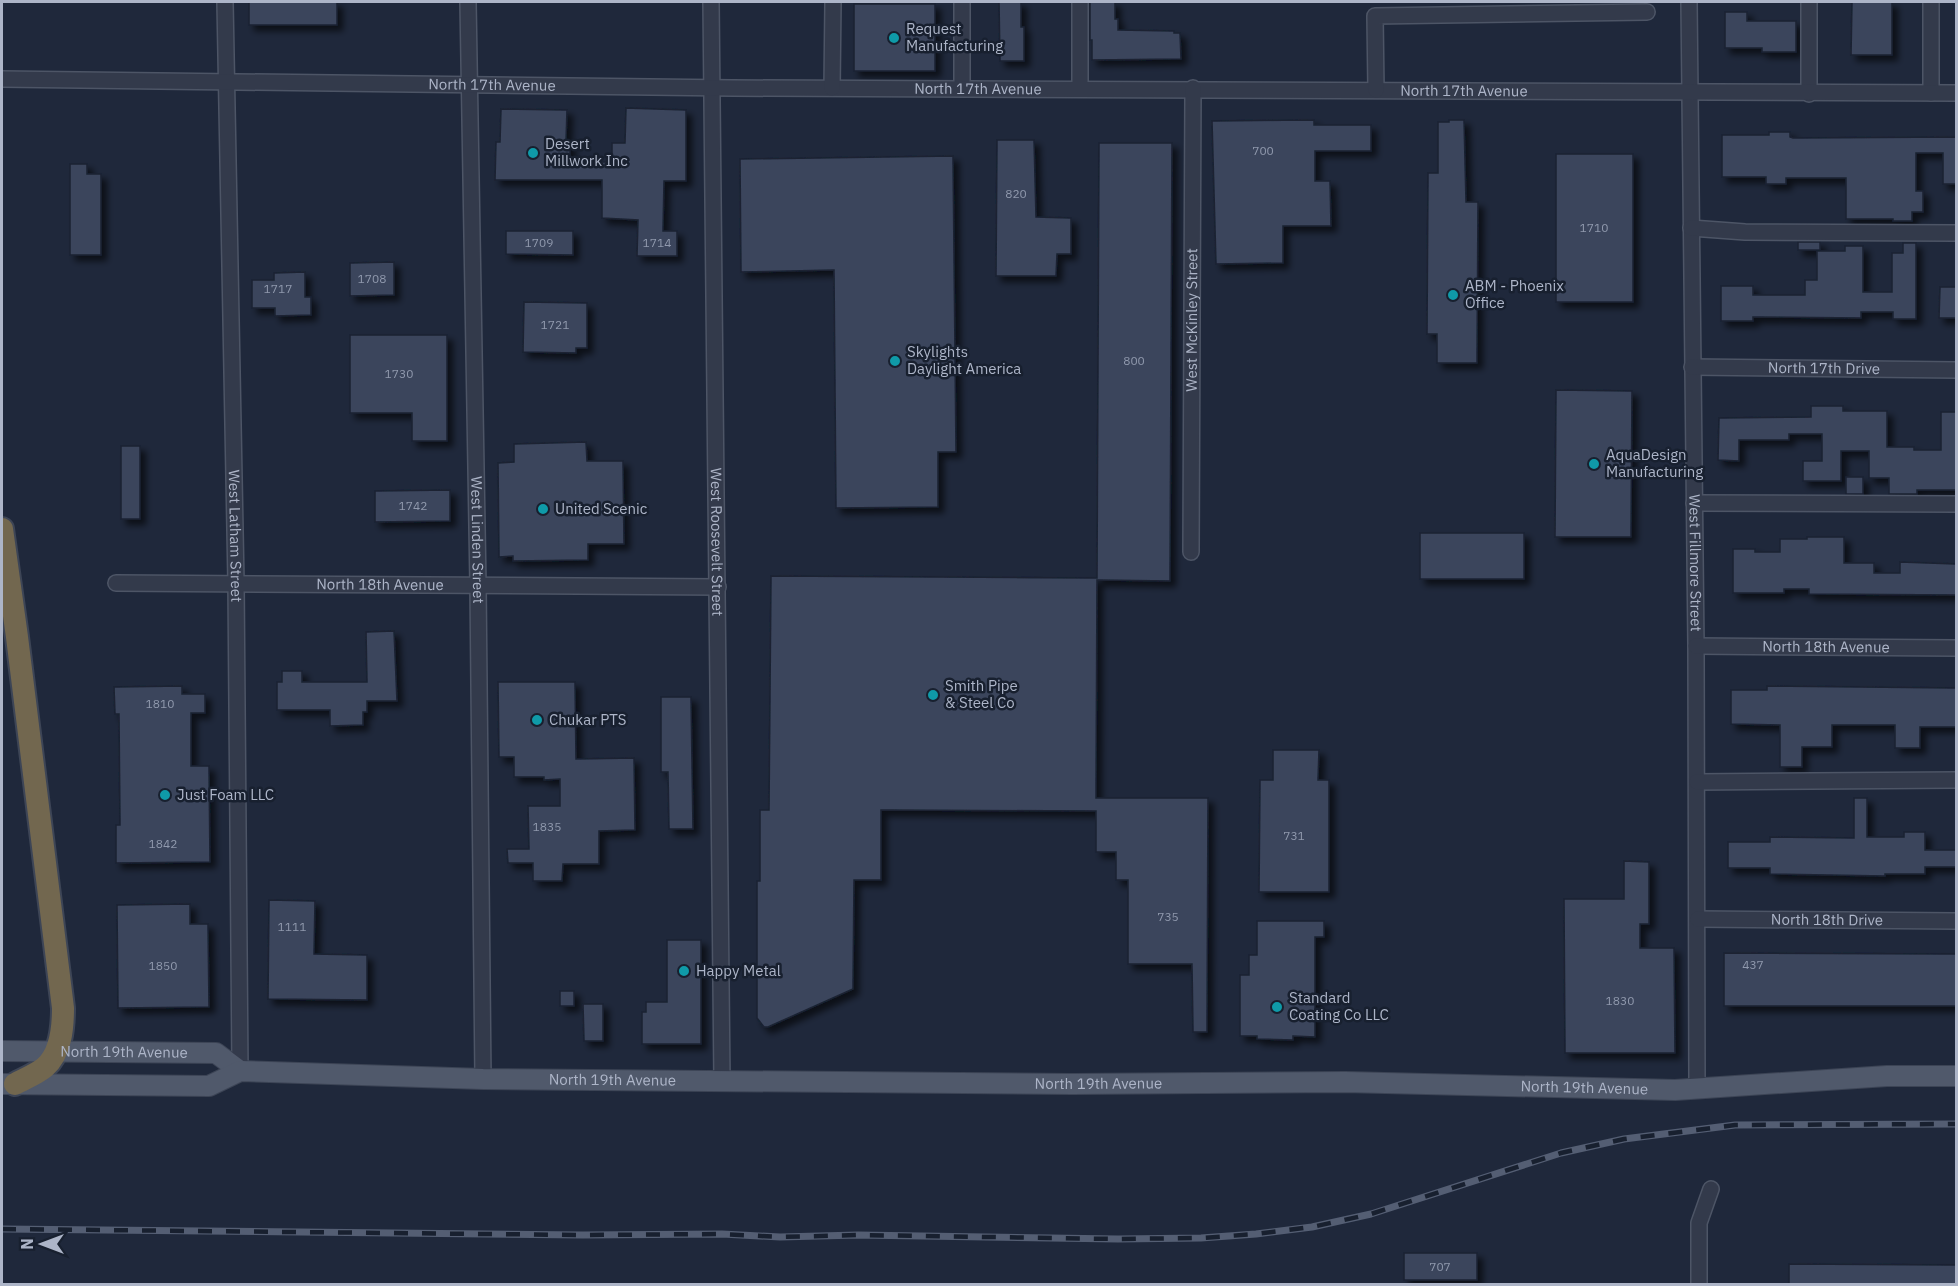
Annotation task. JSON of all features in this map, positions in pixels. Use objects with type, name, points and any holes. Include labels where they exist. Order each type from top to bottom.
[{"type":"highway","points":[[2,529],[63,1008],[63,1026],[57,1050],[45,1067],[8,1084]]},
{"type":"main road","name":"North 19th Avenue","points":[[2,1051],[216,1053],[240,1071]]},
{"type":"main road","name":"North 19th Avenue","points":[[8,1084],[209,1086],[240,1071],[483,1079],[1072,1084],[1346,1082],[1675,1090],[1887,1076],[1956,1076]]},
{"type":"street","name":"West Latham Street","points":[[225,2],[236,582],[240,1071]]},
{"type":"street","name":"West Linden Street","points":[[468,2],[478,585],[483,1079]]},
{"type":"street","name":"West Roosevelt Street","points":[[711,2],[722,1081]]},
{"type":"street","points":[[832,88],[833,2]]},
{"type":"street","points":[[962,2],[962,88]]},
{"type":"street","points":[[1080,2],[1080,88]]},
{"type":"street","name":"West Fillmore Street","points":[[1689,2],[1696,646],[1697,1089]]},
{"type":"street","points":[[1809,2],[1809,94]]},
{"type":"street","points":[[1931,2],[1931,93]]},
{"type":"street","points":[[1376,90],[1375,16],[1647,12]]},
{"type":"street","name":"North 17th Avenue","points":[[2,79],[832,88],[1956,93]]},
{"type":"street","name":"West McKinley Street","points":[[1191,552],[1193,88]]},
{"type":"street","points":[[1691,228],[1745,232],[1956,233]]},
{"type":"street","name":"North 17th Drive","points":[[1692,367],[1956,370]]},
{"type":"street","points":[[1694,503],[1956,504]]},
{"type":"street","name":"North 18th Avenue","points":[[116,582],[717,587]]},
{"type":"street","name":"North 18th Avenue","points":[[1696,646],[1956,648]]},
{"type":"street","points":[[1697,782],[1956,780]]},
{"type":"street","name":"North 18th Drive","points":[[1698,919],[1956,921]]},
{"type":"street","points":[[1699,1284],[1699,1223],[1711,1189]]},
{"type":"building","points":[[249,2],[337,2],[337,25],[249,25]]},
{"type":"building","points":[[999,2],[1021,2],[1024,61],[1000,61]]},
{"type":"building","points":[[1090,2],[1115,2],[1115,19],[1118,19],[1118,30],[1180,33],[1181,59],[1092,60]]},
{"type":"building","points":[[1852,2],[1892,2],[1892,55],[1851,55]]},
{"type":"building","name":"Request Manufacturing","points":[[854,4],[935,4],[935,71],[854,71]]},
{"type":"building","points":[[1725,12],[1747,12],[1747,21],[1796,21],[1796,52],[1762,52],[1762,48],[1725,48]]},
{"type":"building","points":[[626,108],[686,110],[686,181],[664,181],[663,231],[677,231],[677,256],[637,256],[638,220],[602,218],[602,180],[495,180],[496,142],[500,142],[501,109],[567,110],[566,142],[570,142],[570,162],[612,162],[612,143],[625,143]]},
{"type":"building","points":[[1314,120],[1314,125],[1371,125],[1371,151],[1315,151],[1315,181],[1330,181],[1331,226],[1283,226],[1283,263],[1216,264],[1212,121]]},
{"type":"building","name":"ABM - Phoenix Office","points":[[1449,120],[1464,120],[1466,202],[1478,202],[1477,363],[1437,363],[1437,334],[1427,334],[1428,173],[1438,173],[1438,122],[1449,122]]},
{"type":"building","points":[[1769,132],[1790,132],[1790,137],[1793,138],[1956,137],[1956,184],[1943,184],[1943,153],[1916,153],[1916,191],[1923,191],[1923,212],[1912,212],[1912,221],[1893,221],[1893,219],[1846,219],[1846,178],[1786,178],[1786,184],[1766,184],[1766,177],[1722,177],[1722,135],[1769,135]]},
{"type":"building","points":[[997,140],[1034,140],[1036,217],[1071,218],[1071,254],[1057,254],[1056,276],[996,276]]},
{"type":"building","name":"Smith Pipe & Steel Co","points":[[1099,143],[1172,143],[1170,581],[1097,580],[1096,798],[1208,798],[1207,1032],[1193,1032],[1192,964],[1128,964],[1128,880],[1116,880],[1116,852],[1096,852],[1096,811],[881,810],[881,880],[854,880],[853,989],[764,1027],[757,1018],[757,881],[760,881],[760,810],[769,810],[771,576],[1097,578]]},
{"type":"building","points":[[1556,154],[1633,154],[1633,302],[1556,302]]},
{"type":"building","points":[[953,156],[956,452],[938,452],[938,507],[836,508],[834,270],[741,272],[740,159]]},
{"type":"building","points":[[70,164],[87,164],[87,174],[101,174],[101,255],[70,255]]},
{"type":"building","points":[[506,231],[573,231],[573,255],[506,254]]},
{"type":"building","points":[[1798,242],[1820,242],[1820,250],[1798,250]]},
{"type":"building","points":[[1903,243],[1916,243],[1916,319],[1893,319],[1893,312],[1861,312],[1861,318],[1753,317],[1753,321],[1721,321],[1721,286],[1753,286],[1753,295],[1805,295],[1805,280],[1817,280],[1817,251],[1845,251],[1845,246],[1863,246],[1863,292],[1892,292],[1892,253],[1903,253]]},
{"type":"building","points":[[394,262],[394,295],[350,296],[350,263]]},
{"type":"building","points":[[305,272],[305,297],[311,297],[311,315],[275,316],[275,308],[252,308],[252,280],[274,280],[274,273]]},
{"type":"building","points":[[1940,287],[1956,287],[1956,318],[1939,318]]},
{"type":"building","points":[[524,302],[587,303],[587,348],[576,348],[576,353],[523,352]]},
{"type":"building","points":[[350,335],[447,335],[447,441],[412,441],[412,413],[350,413]]},
{"type":"building","name":"AquaDesign Manufacturing","points":[[1556,390],[1632,391],[1631,537],[1555,537]]},
{"type":"building","points":[[1811,406],[1843,406],[1843,411],[1887,411],[1887,447],[1914,447],[1914,450],[1941,450],[1941,412],[1956,412],[1956,490],[1917,490],[1917,494],[1889,494],[1889,478],[1869,478],[1869,451],[1841,451],[1841,481],[1803,481],[1803,461],[1822,461],[1822,434],[1789,434],[1789,440],[1739,440],[1739,461],[1718,460],[1719,418],[1811,417]]},
{"type":"building","name":"United Scenic","points":[[586,442],[587,461],[623,461],[624,544],[588,544],[588,560],[513,561],[513,556],[499,557],[498,463],[514,462],[514,444]]},
{"type":"building","points":[[121,446],[140,446],[140,519],[121,519]]},
{"type":"building","points":[[1846,477],[1863,477],[1863,494],[1846,494]]},
{"type":"building","points":[[450,490],[450,521],[375,522],[375,491]]},
{"type":"building","points":[[1420,533],[1524,533],[1524,579],[1420,579]]},
{"type":"building","points":[[1807,537],[1844,537],[1844,563],[1874,563],[1874,573],[1900,573],[1900,562],[1956,564],[1956,595],[1809,594],[1809,589],[1784,589],[1784,593],[1733,593],[1733,549],[1780,552],[1780,539],[1807,539]]},
{"type":"building","points":[[394,631],[397,701],[367,701],[367,712],[363,712],[363,725],[330,726],[330,710],[277,710],[277,682],[282,682],[282,671],[302,671],[302,682],[367,682],[366,632]]},
{"type":"building","points":[[498,682],[575,682],[576,759],[634,758],[635,830],[599,831],[599,864],[563,864],[562,881],[533,881],[533,863],[508,863],[507,849],[529,849],[528,806],[560,806],[560,779],[514,777],[514,757],[499,757]]},
{"type":"building","points":[[182,686],[182,694],[205,694],[205,713],[191,713],[191,766],[209,766],[210,862],[116,863],[116,825],[120,825],[119,714],[115,714],[114,687]]},
{"type":"building","points":[[1767,686],[1956,688],[1956,727],[1920,727],[1920,748],[1895,748],[1895,725],[1832,725],[1832,747],[1802,747],[1802,767],[1780,767],[1780,725],[1731,724],[1731,690],[1767,690]]},
{"type":"building","points":[[661,697],[691,697],[693,829],[669,829],[668,772],[661,772]]},
{"type":"building","points":[[1273,750],[1319,750],[1318,780],[1329,780],[1329,892],[1259,892],[1260,780],[1273,780]]},
{"type":"building","points":[[1854,798],[1867,798],[1867,837],[1904,837],[1904,832],[1925,832],[1925,850],[1956,850],[1956,867],[1925,867],[1925,874],[1885,874],[1885,876],[1770,874],[1770,868],[1728,868],[1728,842],[1770,842],[1770,837],[1854,838]]},
{"type":"building","points":[[1624,861],[1649,862],[1649,924],[1640,924],[1640,948],[1674,948],[1675,1053],[1565,1053],[1564,899],[1624,899]]},
{"type":"building","points":[[269,900],[315,901],[314,954],[367,955],[367,1000],[268,999]]},
{"type":"building","points":[[190,904],[190,924],[208,924],[209,1007],[118,1008],[117,905]]},
{"type":"building","points":[[1257,921],[1324,921],[1324,937],[1315,937],[1315,1037],[1293,1036],[1293,1040],[1240,1036],[1240,975],[1249,975],[1249,955],[1257,955]]},
{"type":"building","name":"Happy Metal","points":[[667,940],[701,940],[701,1044],[642,1044],[642,1012],[646,1012],[646,1002],[667,1002]]},
{"type":"building","points":[[1724,953],[1956,954],[1956,1006],[1724,1006]]},
{"type":"building","points":[[560,991],[574,991],[574,1006],[560,1006]]},
{"type":"building","points":[[583,1004],[603,1004],[603,1041],[584,1041]]},
{"type":"building","points":[[1404,1253],[1477,1253],[1477,1280],[1404,1280]]},
{"type":"building","points":[[1789,1264],[1956,1265],[1956,1284],[1789,1284]]},
{"type":"railway","points":[[2,1229],[583,1235],[722,1234],[780,1237],[858,1235],[1201,1238],[1312,1227],[1371,1214],[1561,1153],[1624,1139],[1735,1125],[1956,1124]]},
{"type":"place","name":"Request Manufacturing","points":[[894,38]]},
{"type":"place","name":"Desert Millwork Inc","points":[[533,153]]},
{"type":"place","name":"ABM - Phoenix Office","points":[[1453,295]]},
{"type":"place","name":"Skylights Daylight America","points":[[895,361]]},
{"type":"place","name":"AquaDesign Manufacturing","points":[[1594,464]]},
{"type":"place","name":"United Scenic","points":[[543,509]]},
{"type":"place","name":"Smith Pipe & Steel Co","points":[[933,695]]},
{"type":"place","name":"Chukar PTS","points":[[537,720]]},
{"type":"place","name":"Just Foam LLC","points":[[165,795]]},
{"type":"place","name":"Happy Metal","points":[[684,971]]},
{"type":"place","name":"Standard Coating Co LLC","points":[[1277,1007]]}]
